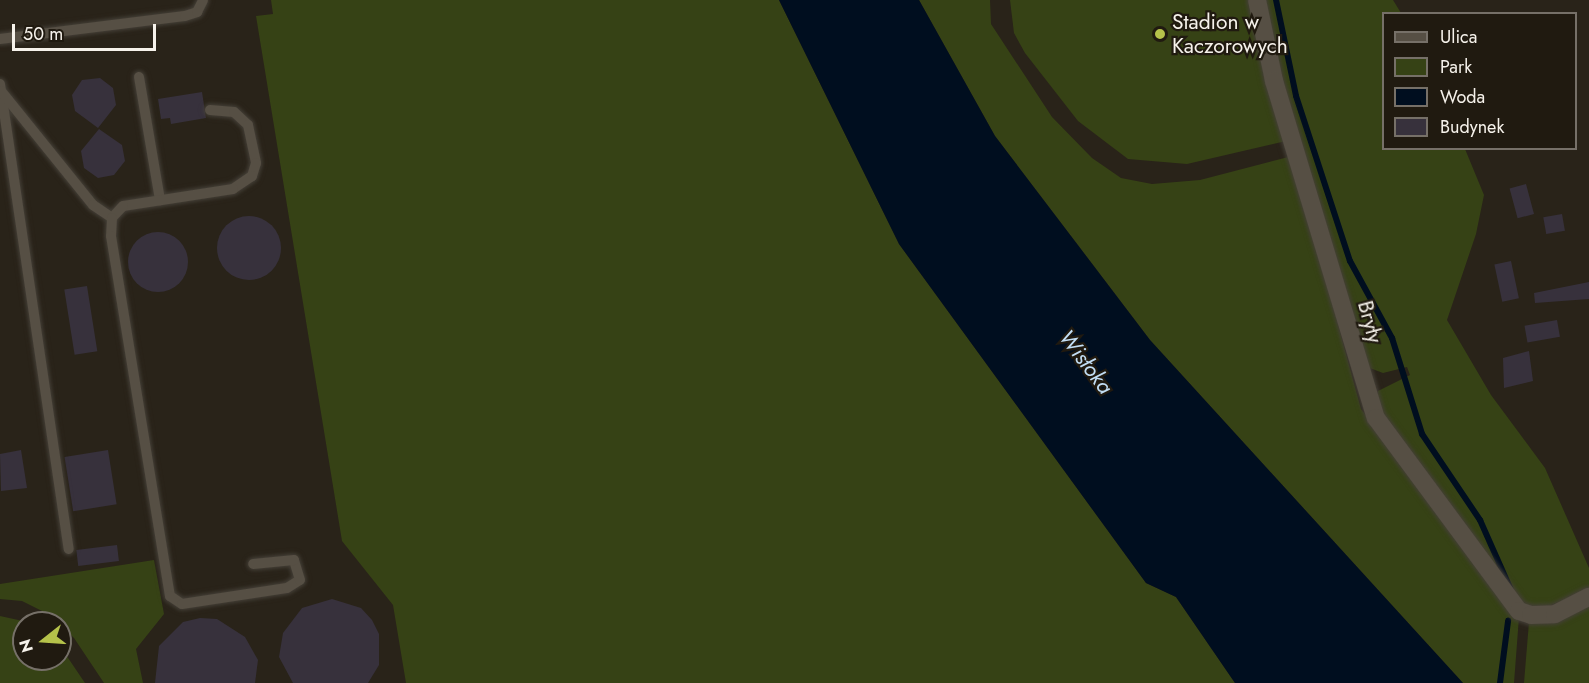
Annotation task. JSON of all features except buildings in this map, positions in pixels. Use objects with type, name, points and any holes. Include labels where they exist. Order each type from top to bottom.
[{"type":"street","name":"Bryły","points":[[1257,0],[1274,81],[1376,418],[1507,598],[1525,613],[1555,614],[1589,597]]},
{"type":"lane","points":[[0,39],[185,16],[197,12],[204,0]]},
{"type":"lane","points":[[139,77],[160,200]]},
{"type":"lane","points":[[0,88],[93,205],[112,218],[170,596],[182,604],[287,588],[300,580],[294,560],[253,564]]},
{"type":"lane","points":[[0,88],[69,549]]},
{"type":"lane","points":[[112,218],[123,207],[233,189],[252,176],[256,163],[248,125],[234,112],[210,110]]},
{"type":"green space","points":[[271,0],[779,0],[899,244],[1146,583],[1176,597],[1235,683],[406,683],[393,605],[342,541],[256,16],[273,14]]},
{"type":"green space","points":[[919,0],[990,0],[991,24],[1052,117],[1092,158],[1121,178],[1152,184],[1200,180],[1292,156],[1361,409],[1519,617],[1514,683],[1463,683],[1150,340],[995,136]]},
{"type":"green space","points":[[1010,0],[1252,0],[1286,141],[1187,164],[1128,159],[1078,121],[1025,53],[1014,33]]},
{"type":"green space","points":[[1264,0],[1393,0],[1400,12],[1382,12],[1382,150],[1465,150],[1484,195],[1476,234],[1447,320],[1491,395],[1545,468],[1589,568],[1589,590],[1539,610],[1523,605],[1377,408],[1378,391],[1410,375],[1407,367],[1383,373],[1367,367],[1277,66]]},
{"type":"green space","points":[[154,560],[164,614],[136,649],[143,683],[104,683],[72,636],[72,611],[42,611],[22,601],[0,599],[0,584]]},
{"type":"green space","points":[[1589,604],[1589,683],[1524,683],[1529,622]]},
{"type":"green space","points":[[0,616],[12,619],[12,671],[72,671],[72,664],[85,683],[0,683]]},
{"type":"water","name":"Wisłoka","points":[[779,0],[919,0],[995,136],[1150,340],[1463,683],[1235,683],[1176,597],[1146,583],[899,244]]},
{"type":"waterway","points":[[1276,0],[1296,96],[1350,261],[1392,338],[1422,434],[1480,520],[1511,590]]},
{"type":"waterway","points":[[1500,683],[1508,621]]},
{"type":"place","name":"Stadion w Kaczorowych","points":[[1160,34]]}]
